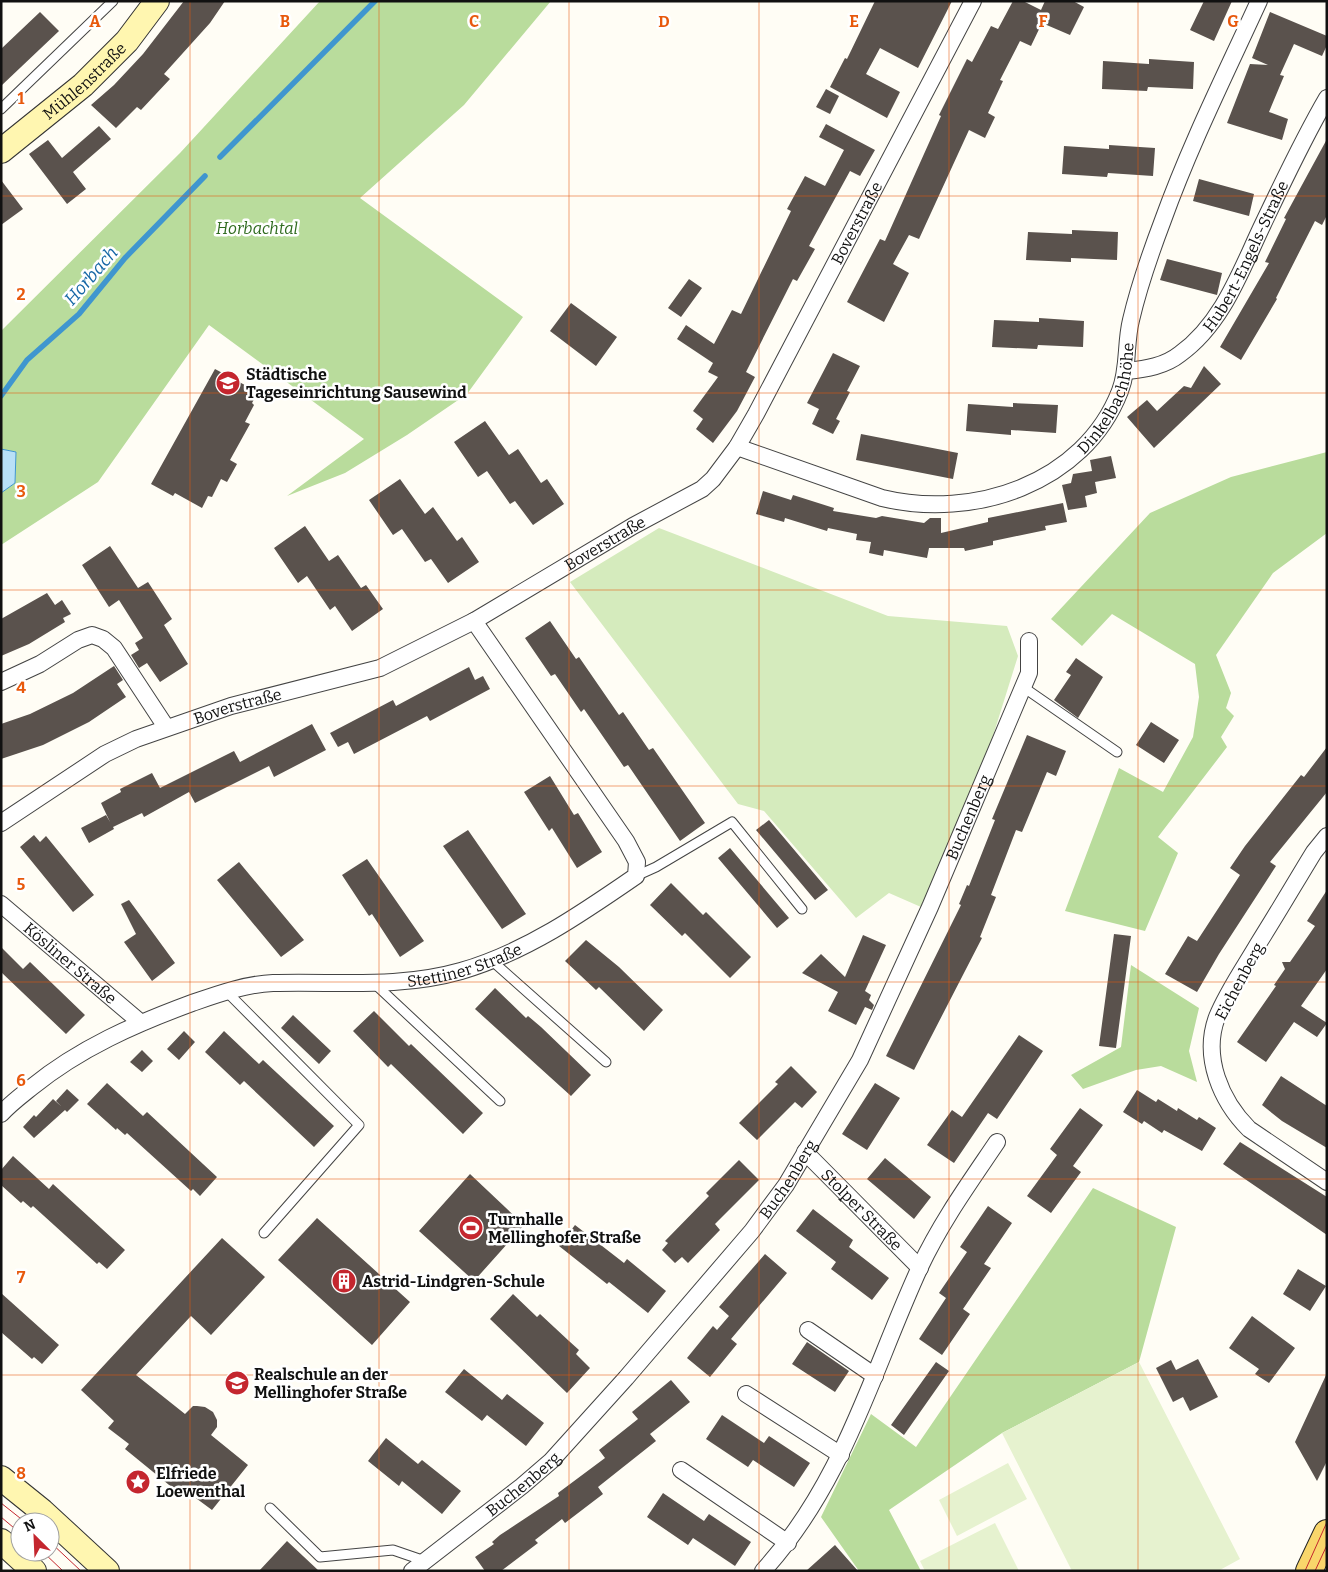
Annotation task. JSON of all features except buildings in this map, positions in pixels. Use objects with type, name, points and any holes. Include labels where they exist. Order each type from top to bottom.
[{"type":"main road","points":[[1309,1571],[1327,1533]]},
{"type":"street","name":"Mühlenstraße","points":[[1,151],[83,85],[127,41],[156,1]]},
{"type":"street","name":"Boverstraße","points":[[1,823],[105,754],[166,727],[231,706],[380,668],[474,621],[633,526],[695,493],[713,479],[737,447],[973,1]]},
{"type":"street","name":"Dinkelbachhöhe","points":[[737,447],[900,502],[933,505],[977,500],[1019,490],[1064,464],[1090,439],[1112,411],[1127,371],[1130,321],[1163,220],[1259,1]]},
{"type":"street","name":"Hubert-Engels-Straße","points":[[1127,371],[1146,369],[1164,364],[1180,355],[1210,326],[1235,284],[1276,197],[1327,98]]},
{"type":"street","points":[[474,621],[626,841],[637,862],[636,876]]},
{"type":"street","points":[[1,682],[40,664],[78,640],[92,635],[103,639],[114,648],[166,727]]},
{"type":"street","name":"Buchenberg","points":[[412,1571],[430,1566],[556,1455],[626,1378],[762,1219],[786,1185],[860,1060],[930,907],[1029,672],[1029,641]]},
{"type":"street","name":"Eichenberg","points":[[1327,836],[1311,858],[1232,987],[1216,1018],[1213,1041],[1217,1080],[1224,1097],[1241,1120],[1327,1182]]},
{"type":"street","name":"Stettiner Straße","points":[[1,1114],[44,1077],[65,1062],[140,1022],[227,992],[272,983],[375,984],[452,972],[522,948],[554,931],[636,876]]},
{"type":"street","name":"Kösliner Straße","points":[[1,904],[140,1022]]},
{"type":"street","name":"Stolper Straße","points":[[763,1571],[788,1543],[813,1508],[841,1455],[936,1235],[997,1142]]},
{"type":"street","name":"Stolper Straße","points":[[805,1152],[919,1271]]},
{"type":"street","points":[[808,1330],[875,1376]]},
{"type":"street","points":[[746,1394],[841,1455]]},
{"type":"street","points":[[681,1470],[788,1543]]},
{"type":"street","points":[[1,1478],[42,1511],[106,1571]]},
{"type":"street","points":[[1,1542],[34,1571]]},
{"type":"lane","points":[[1,109],[113,1]]},
{"type":"lane","points":[[1023,687],[1117,752]]},
{"type":"lane","points":[[636,876],[656,867],[732,822],[802,909]]},
{"type":"lane","points":[[490,959],[606,1062]]},
{"type":"lane","points":[[375,984],[500,1101]]},
{"type":"lane","points":[[227,992],[359,1125],[264,1233]]},
{"type":"lane","points":[[270,1508],[320,1557],[393,1550],[430,1566]]},
{"type":"green space","name":"Horbachtal","points":[[320,1],[551,1],[464,105],[360,198],[523,317],[467,394],[407,435],[345,473],[287,496],[364,439],[209,325],[98,482],[1,545],[1,493],[15,483],[16,452],[1,449],[1,331],[180,153]]},
{"type":"green space","points":[[1327,452],[1327,533],[1273,573],[1216,655],[1231,693],[1226,708],[1234,716],[1221,737],[1227,747],[1158,837],[1178,853],[1145,931],[1065,911],[1119,768],[1163,792],[1193,737],[1199,697],[1195,664],[1112,614],[1082,646],[1051,619],[1150,513],[1231,477]]},
{"type":"green space","points":[[659,528],[888,616],[1007,626],[1018,656],[992,739],[921,907],[889,893],[856,918],[764,811],[738,804],[570,582]]},
{"type":"green space","points":[[1131,965],[1199,1008],[1189,1051],[1197,1082],[1161,1066],[1136,1070],[1083,1089],[1071,1075],[1121,1047]]},
{"type":"green space","points":[[1093,1188],[1176,1227],[1139,1362],[1002,1433],[889,1510],[921,1571],[859,1571],[821,1517],[871,1414],[916,1447]]},
{"type":"green space","points":[[1139,1362],[1240,1559],[1218,1571],[1072,1571],[1002,1433]]},
{"type":"green space","points":[[1008,1463],[1027,1499],[957,1536],[939,1500]]},
{"type":"green space","points":[[995,1523],[1019,1571],[925,1571],[920,1561]]},
{"type":"water","points":[[1,449],[16,452],[15,483],[1,493]]},
{"type":"waterway","name":"Horbach","points":[[220,157],[375,1]]},
{"type":"waterway","name":"Horbach","points":[[1,396],[27,360],[79,314],[125,258],[205,176]]},
{"type":"tram line","points":[[1,1503],[12,1512]]},
{"type":"tram line","points":[[1,1517],[10,1525]]},
{"type":"tram line","points":[[1305,1571],[1327,1522]]},
{"type":"tram line","points":[[1315,1571],[1327,1545]]},
{"type":"tram line","points":[[60,1551],[81,1571]]},
{"type":"tram line","points":[[54,1562],[63,1571]]},
{"type":"place","name":"Städtische Tageseinrichtung Sausewind","points":[[228,383]]},
{"type":"place","name":"Turnhalle Mellinghofer Straße","points":[[471,1228]]},
{"type":"place","name":"Astrid-Lindgren-Schule","points":[[344,1281]]},
{"type":"place","name":"Realschule an der Mellinghofer Straße","points":[[237,1383]]},
{"type":"place","name":"Elfriede Loewenthal","points":[[138,1482]]}]
